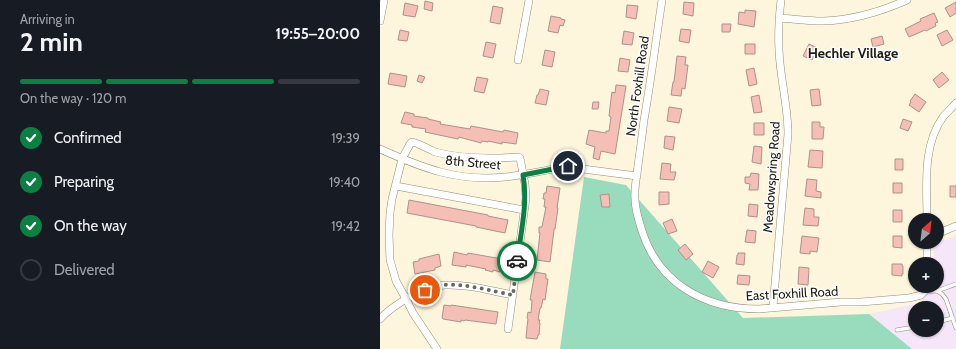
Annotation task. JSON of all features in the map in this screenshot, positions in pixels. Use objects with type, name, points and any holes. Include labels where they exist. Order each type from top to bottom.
[{"type":"street","points":[[380,21],[384,0]]},
{"type":"street","points":[[518,60],[529,0]]},
{"type":"street","name":"North Foxhill Road","points":[[637,176],[662,0]]},
{"type":"street","name":"Meadowspring Road","points":[[772,308],[788,134],[787,110],[782,78],[778,33],[781,0]]},
{"type":"street","points":[[780,18],[819,21],[848,19],[874,13],[907,0]]},
{"type":"street","points":[[927,213],[928,157],[930,145],[934,132],[943,117],[956,103]]},
{"type":"street","points":[[437,349],[413,313],[396,281],[390,260],[389,235],[392,199],[402,159],[412,142],[435,152],[496,159],[520,158],[526,198],[508,329]]},
{"type":"street","name":"8th Street","points":[[380,149],[429,169],[462,176],[492,178],[505,177],[572,167],[637,176]]},
{"type":"street","name":"East Foxhill Road","points":[[637,176],[635,192],[638,219],[653,255],[672,279],[698,297],[710,302],[748,309],[772,308],[913,297],[921,295],[922,293]]},
{"type":"street","points":[[396,186],[524,210]]},
{"type":"street","points":[[944,231],[956,226]]},
{"type":"street","points":[[380,319],[393,307],[406,299],[434,287],[444,285],[463,286],[513,295]]},
{"type":"lane","points":[[944,288],[956,284]]},
{"type":"lane","points":[[940,293],[946,299],[956,328]]},
{"type":"lane","points":[[944,320],[953,318]]},
{"type":"lane","points":[[897,330],[908,328]]},
{"type":"shaded area","points":[[956,235],[956,349],[912,349],[869,314],[908,306],[908,337],[944,337],[944,301],[922,301],[928,293],[944,293],[944,257],[934,257],[934,249],[944,249],[944,240]]},
{"type":"green space","points":[[584,177],[626,185],[743,318],[869,314],[912,349],[560,349]]},
{"type":"building","points":[[425,1],[433,3],[432,11],[424,9]]},
{"type":"building","points":[[684,2],[694,3],[693,16],[683,14]]},
{"type":"building","points":[[956,2],[956,13],[950,17],[945,8]]},
{"type":"building","points":[[405,3],[418,6],[415,17],[403,15]]},
{"type":"building","points":[[627,5],[638,6],[636,19],[626,17]]},
{"type":"building","points":[[493,6],[503,8],[500,24],[490,22]]},
{"type":"building","points":[[745,10],[756,11],[754,27],[738,24],[739,12],[745,13]]},
{"type":"building","points":[[934,13],[938,22],[935,23],[936,26],[909,37],[905,29],[921,21],[920,19]]},
{"type":"building","points":[[551,16],[565,20],[563,26],[560,25],[558,33],[548,31]]},
{"type":"building","points":[[722,24],[731,24],[730,32],[722,32]]},
{"type":"building","points":[[681,29],[691,30],[689,43],[679,41]]},
{"type":"building","points":[[400,30],[409,32],[407,41],[398,40]]},
{"type":"building","points":[[947,30],[953,40],[942,46],[937,35]]},
{"type":"building","points":[[624,31],[634,33],[632,45],[622,44]]},
{"type":"building","points":[[882,36],[884,44],[873,47],[871,39]]},
{"type":"building","points":[[486,42],[496,44],[493,58],[483,56]]},
{"type":"building","points":[[745,44],[755,44],[755,54],[745,54]]},
{"type":"building","points":[[809,44],[818,48],[812,60],[803,56]]},
{"type":"building","points":[[545,50],[555,52],[552,67],[542,65]]},
{"type":"building","points":[[677,56],[686,57],[685,65],[688,65],[685,89],[682,88],[681,96],[671,95]]},
{"type":"building","points":[[620,58],[630,60],[628,72],[618,71]]},
{"type":"building","points":[[754,68],[757,84],[749,86],[746,70]]},
{"type":"building","points":[[942,72],[949,80],[939,88],[933,80]]},
{"type":"building","points":[[390,73],[407,76],[405,87],[388,84]]},
{"type":"building","points":[[419,75],[425,77],[422,83],[417,81]]},
{"type":"building","points":[[477,77],[488,79],[484,93],[474,91]]},
{"type":"building","points":[[616,85],[626,86],[615,154],[601,151],[599,160],[593,158],[595,147],[586,144],[589,130],[606,133],[606,131],[609,131],[612,92],[615,93]]},
{"type":"building","points":[[540,89],[549,91],[546,105],[535,103]]},
{"type":"building","points":[[819,89],[821,105],[812,106],[810,90]]},
{"type":"building","points":[[915,94],[926,102],[919,112],[909,105]]},
{"type":"building","points":[[759,95],[762,112],[754,113],[751,97]]},
{"type":"building","points":[[593,102],[599,102],[598,109],[592,109]]},
{"type":"building","points":[[669,107],[682,109],[679,123],[667,121]]},
{"type":"building","points":[[405,112],[414,114],[414,116],[441,122],[440,124],[470,129],[471,126],[503,132],[504,130],[518,133],[516,144],[502,142],[502,144],[488,141],[482,141],[481,143],[459,137],[458,139],[425,132],[426,129],[412,127],[412,125],[401,123]]},
{"type":"building","points":[[903,119],[912,122],[908,131],[900,128]]},
{"type":"building","points":[[812,122],[820,122],[820,127],[824,127],[823,139],[812,139]]},
{"type":"building","points":[[754,123],[764,123],[764,135],[754,135]]},
{"type":"building","points":[[665,136],[675,137],[673,150],[664,148]]},
{"type":"building","points":[[754,146],[762,147],[761,164],[752,162]]},
{"type":"building","points":[[810,150],[823,151],[822,168],[808,167]]},
{"type":"building","points":[[895,159],[903,159],[903,170],[895,170]]},
{"type":"building","points":[[662,163],[671,164],[670,172],[676,172],[674,180],[660,179]]},
{"type":"building","points":[[751,173],[759,174],[758,190],[749,190],[750,184],[745,183],[745,177],[750,177]]},
{"type":"building","points":[[807,179],[817,180],[816,191],[821,192],[821,198],[805,196]]},
{"type":"building","points":[[893,183],[902,183],[902,193],[893,193]]},
{"type":"building","points":[[547,186],[560,188],[550,262],[537,260],[540,233],[539,227],[542,227],[546,207],[544,207],[545,199],[543,199]]},
{"type":"building","points":[[950,186],[956,186],[956,197],[950,197]]},
{"type":"building","points":[[659,192],[669,192],[669,204],[659,205]]},
{"type":"building","points":[[609,194],[610,207],[602,207],[600,195]]},
{"type":"building","points":[[409,200],[508,220],[505,233],[407,213]]},
{"type":"building","points":[[749,204],[758,205],[757,217],[748,216]]},
{"type":"building","points":[[805,208],[814,209],[814,217],[819,217],[818,226],[803,225]]},
{"type":"building","points":[[893,210],[902,210],[902,222],[893,222]]},
{"type":"building","points":[[672,219],[677,231],[668,234],[663,223]]},
{"type":"building","points":[[747,230],[756,231],[755,243],[745,242]]},
{"type":"building","points":[[802,236],[819,238],[817,252],[810,251],[810,254],[800,253]]},
{"type":"building","points":[[893,236],[902,236],[902,248],[893,247]]},
{"type":"building","points":[[685,244],[693,254],[686,260],[678,250]]},
{"type":"building","points":[[454,252],[502,259],[500,272],[493,270],[493,272],[466,265],[466,267],[452,265]]},
{"type":"building","points":[[738,253],[745,253],[744,265],[736,264]]},
{"type":"building","points":[[439,254],[441,266],[435,268],[435,270],[415,274],[413,262]]},
{"type":"building","points":[[708,261],[719,267],[713,278],[702,272]]},
{"type":"building","points":[[892,264],[902,264],[902,276],[892,275]]},
{"type":"building","points":[[799,267],[809,268],[808,285],[798,284]]},
{"type":"building","points":[[535,272],[546,274],[546,279],[548,279],[545,300],[543,299],[540,308],[538,320],[540,320],[539,335],[537,339],[526,338],[527,318],[528,312],[531,313],[532,300],[530,300]]},
{"type":"building","points":[[738,275],[750,276],[749,285],[737,284]]},
{"type":"building","points":[[444,305],[498,312],[496,324],[465,320],[461,320],[461,322],[443,319]]},
{"type":"way so far","points":[[425,290],[444,285],[463,286],[513,295],[517,261]]},
{"type":"district","name":"Hechler Village","points":[[853,53]]},
{"type":"route","points":[[517,261],[526,198],[523,175],[568,166]]}]
